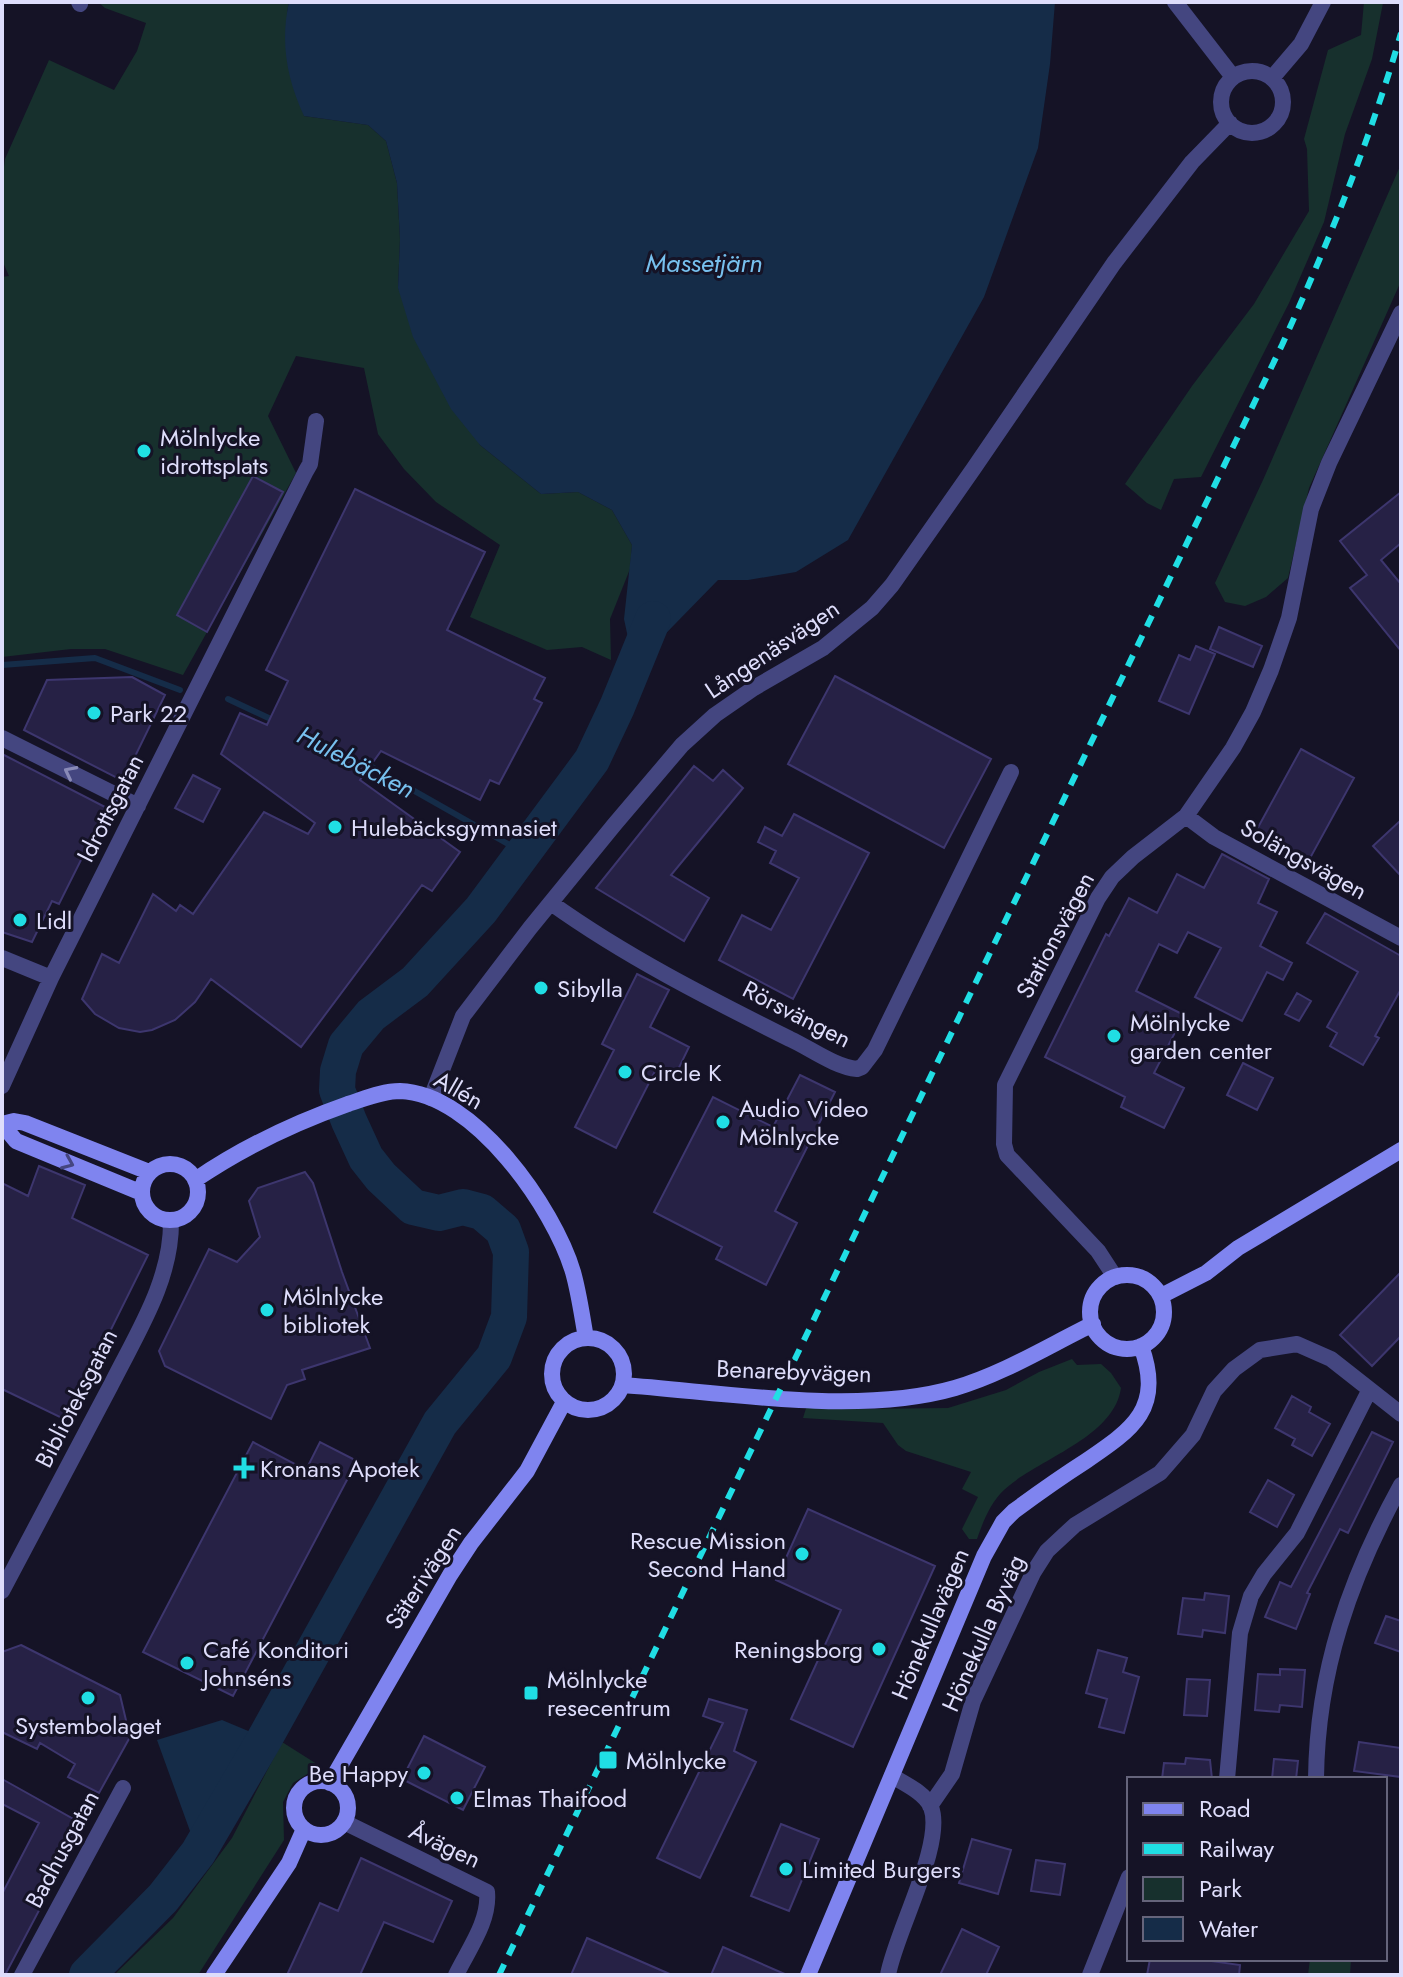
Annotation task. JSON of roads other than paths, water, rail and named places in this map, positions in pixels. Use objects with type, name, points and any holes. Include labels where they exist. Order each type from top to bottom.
[{"type":"street","points":[[1175,2],[1233,77]]},
{"type":"street","points":[[1272,78],[1301,44],[1323,2]]},
{"type":"street","points":[[1251,71],[1272,78],[1283,99],[1275,122],[1261,131],[1253,132],[1230,123],[1222,104],[1224,90],[1233,77],[1251,71]]},
{"type":"street","name":"Långenäsvägen","points":[[431,1098],[463,1016],[551,903],[692,735],[754,688],[823,648],[872,608],[892,585],[1114,263],[1192,162],[1230,123]]},
{"type":"street","name":"Stationsvägen","points":[[1115,1277],[1098,1251],[1007,1155],[1004,1144],[1005,1085],[1085,924],[1112,877],[1186,816],[1233,748],[1253,712],[1289,618],[1311,509],[1329,463],[1401,313]]},
{"type":"street","name":"Idrottsgatan","points":[[2,1086],[51,978],[310,464],[316,421]]},
{"type":"street","points":[[2,738],[138,806]]},
{"type":"street","name":"Rörsvängen","points":[[551,903],[598,936],[669,976],[837,1062],[857,1069],[875,1050],[1011,772]]},
{"type":"street","name":"Solängsvägen","points":[[1186,816],[1214,837],[1401,938]]},
{"type":"street","points":[[2,958],[51,978]]},
{"type":"street","name":"Allén","points":[[195,1180],[308,1118],[366,1098],[401,1091],[431,1098],[468,1119],[490,1139],[509,1159],[545,1212],[572,1271],[586,1338]]},
{"type":"street","points":[[142,1193],[16,1141],[2,1124],[14,1121],[25,1123],[149,1172]]},
{"type":"street","points":[[1161,1296],[1206,1273],[1238,1248],[1401,1150]]},
{"type":"street","points":[[163,1164],[185,1168],[195,1180],[198,1196],[194,1206],[182,1217],[171,1220],[160,1218],[144,1204],[144,1182],[149,1172],[163,1164]]},
{"type":"street","name":"Biblioteksgatan","points":[[2,1591],[52,1500],[160,1286],[171,1247],[171,1220]]},
{"type":"street","points":[[1129,1275],[1142,1278],[1153,1285],[1161,1296],[1164,1311],[1162,1325],[1154,1338],[1141,1346],[1127,1349],[1112,1345],[1100,1337],[1093,1324],[1091,1310],[1094,1296],[1103,1284],[1115,1277],[1129,1275]]},
{"type":"street","name":"Benarebyvägen","points":[[622,1385],[846,1402],[904,1397],[953,1388],[998,1372],[1093,1324]]},
{"type":"street","points":[[598,1339],[617,1352],[622,1362],[622,1385],[606,1405],[584,1410],[564,1402],[555,1391],[551,1377],[553,1362],[560,1350],[572,1341],[598,1339]]},
{"type":"street","name":"Hönekulla Byväg","points":[[930,1806],[952,1774],[973,1701],[1033,1573],[1047,1551],[1075,1525],[1160,1473],[1193,1435],[1214,1391],[1234,1369],[1260,1350],[1297,1344],[1331,1359],[1401,1414]]},
{"type":"street","name":"Hönekullavägen","points":[[808,1975],[984,1556],[1003,1522],[1135,1425],[1143,1412],[1150,1380],[1141,1346]]},
{"type":"street","points":[[1227,1777],[1240,1633],[1251,1596],[1264,1574],[1297,1533],[1369,1391]]},
{"type":"street","name":"Säterivägen","points":[[330,1783],[450,1575],[527,1471],[564,1402]]},
{"type":"street","points":[[1316,1777],[1323,1704],[1335,1643],[1352,1586],[1375,1532],[1401,1485]]},
{"type":"street","points":[[888,1975],[893,1951],[927,1859],[934,1820],[930,1806],[919,1793],[892,1776]]},
{"type":"street","points":[[315,1782],[330,1783],[345,1796],[348,1809],[344,1822],[326,1835],[304,1829],[294,1809],[298,1795],[315,1782]]},
{"type":"street","name":"Badhusgatan","points":[[22,1975],[123,1788]]},
{"type":"street","name":"Åvägen","points":[[344,1822],[487,1892],[489,1906],[456,1975]]},
{"type":"street","points":[[214,1975],[289,1863],[304,1829]]},
{"type":"street","points":[[1090,1975],[1127,1882]]},
{"type":"water","name":"Massetjärn","points":[[289,2],[1055,2],[1038,148],[984,297],[848,540],[796,572],[748,580],[718,580],[634,666],[624,619],[632,545],[612,510],[578,492],[541,494],[480,445],[451,409],[413,337],[398,288],[400,239],[397,183],[386,141],[368,125],[304,116],[293,88],[285,46]]},
{"type":"water","points":[[222,1720],[265,1738],[198,1853],[157,1740]]},
{"type":"waterway","points":[[87,1975],[163,1898],[198,1853],[440,1423],[494,1357],[509,1317],[511,1252],[503,1230],[482,1212],[463,1207],[439,1213],[413,1207],[381,1177],[366,1158],[349,1121],[337,1090],[338,1071],[346,1045],[371,1015],[415,982],[481,910],[592,760],[653,619]]},
{"type":"waterway","name":"Hulebäcken","points":[[2,665],[95,658],[180,690]]},
{"type":"waterway","name":"Hulebäcken","points":[[228,699],[275,721]]},
{"type":"waterway","name":"Hulebäcken","points":[[365,763],[524,853]]},
{"type":"railway","points":[[499,1975],[1282,345],[1347,191],[1401,33]]},
{"type":"place","name":"Mölnlycke idrottsplats","points":[[144,451]]},
{"type":"place","name":"Park 22","points":[[94,713]]},
{"type":"place","name":"Hulebäcksgymnasiet","points":[[335,827]]},
{"type":"place","name":"Lidl","points":[[20,920]]},
{"type":"place","name":"Sibylla","points":[[541,988]]},
{"type":"place","name":"Mölnlycke garden center","points":[[1114,1036]]},
{"type":"place","name":"Circle K","points":[[625,1072]]},
{"type":"place","name":"Audio Video Mölnlycke","points":[[723,1122]]},
{"type":"place","name":"Mölnlycke bibliotek","points":[[267,1310]]},
{"type":"place","name":"Kronans Apotek","points":[[244,1468]]},
{"type":"place","name":"Rescue Mission Second Hand","points":[[802,1554]]},
{"type":"place","name":"Reningsborg","points":[[879,1649]]},
{"type":"place","name":"Café Konditori Johnséns","points":[[187,1663]]},
{"type":"place","name":"Mölnlycke resecentrum","points":[[531,1693]]},
{"type":"place","name":"Systembolaget","points":[[88,1698]]},
{"type":"place","name":"Mölnlycke","points":[[608,1760]]},
{"type":"place","name":"Be Happy","points":[[424,1773]]},
{"type":"place","name":"Elmas Thaifood","points":[[457,1798]]},
{"type":"place","name":"Limited Burgers","points":[[786,1869]]}]
